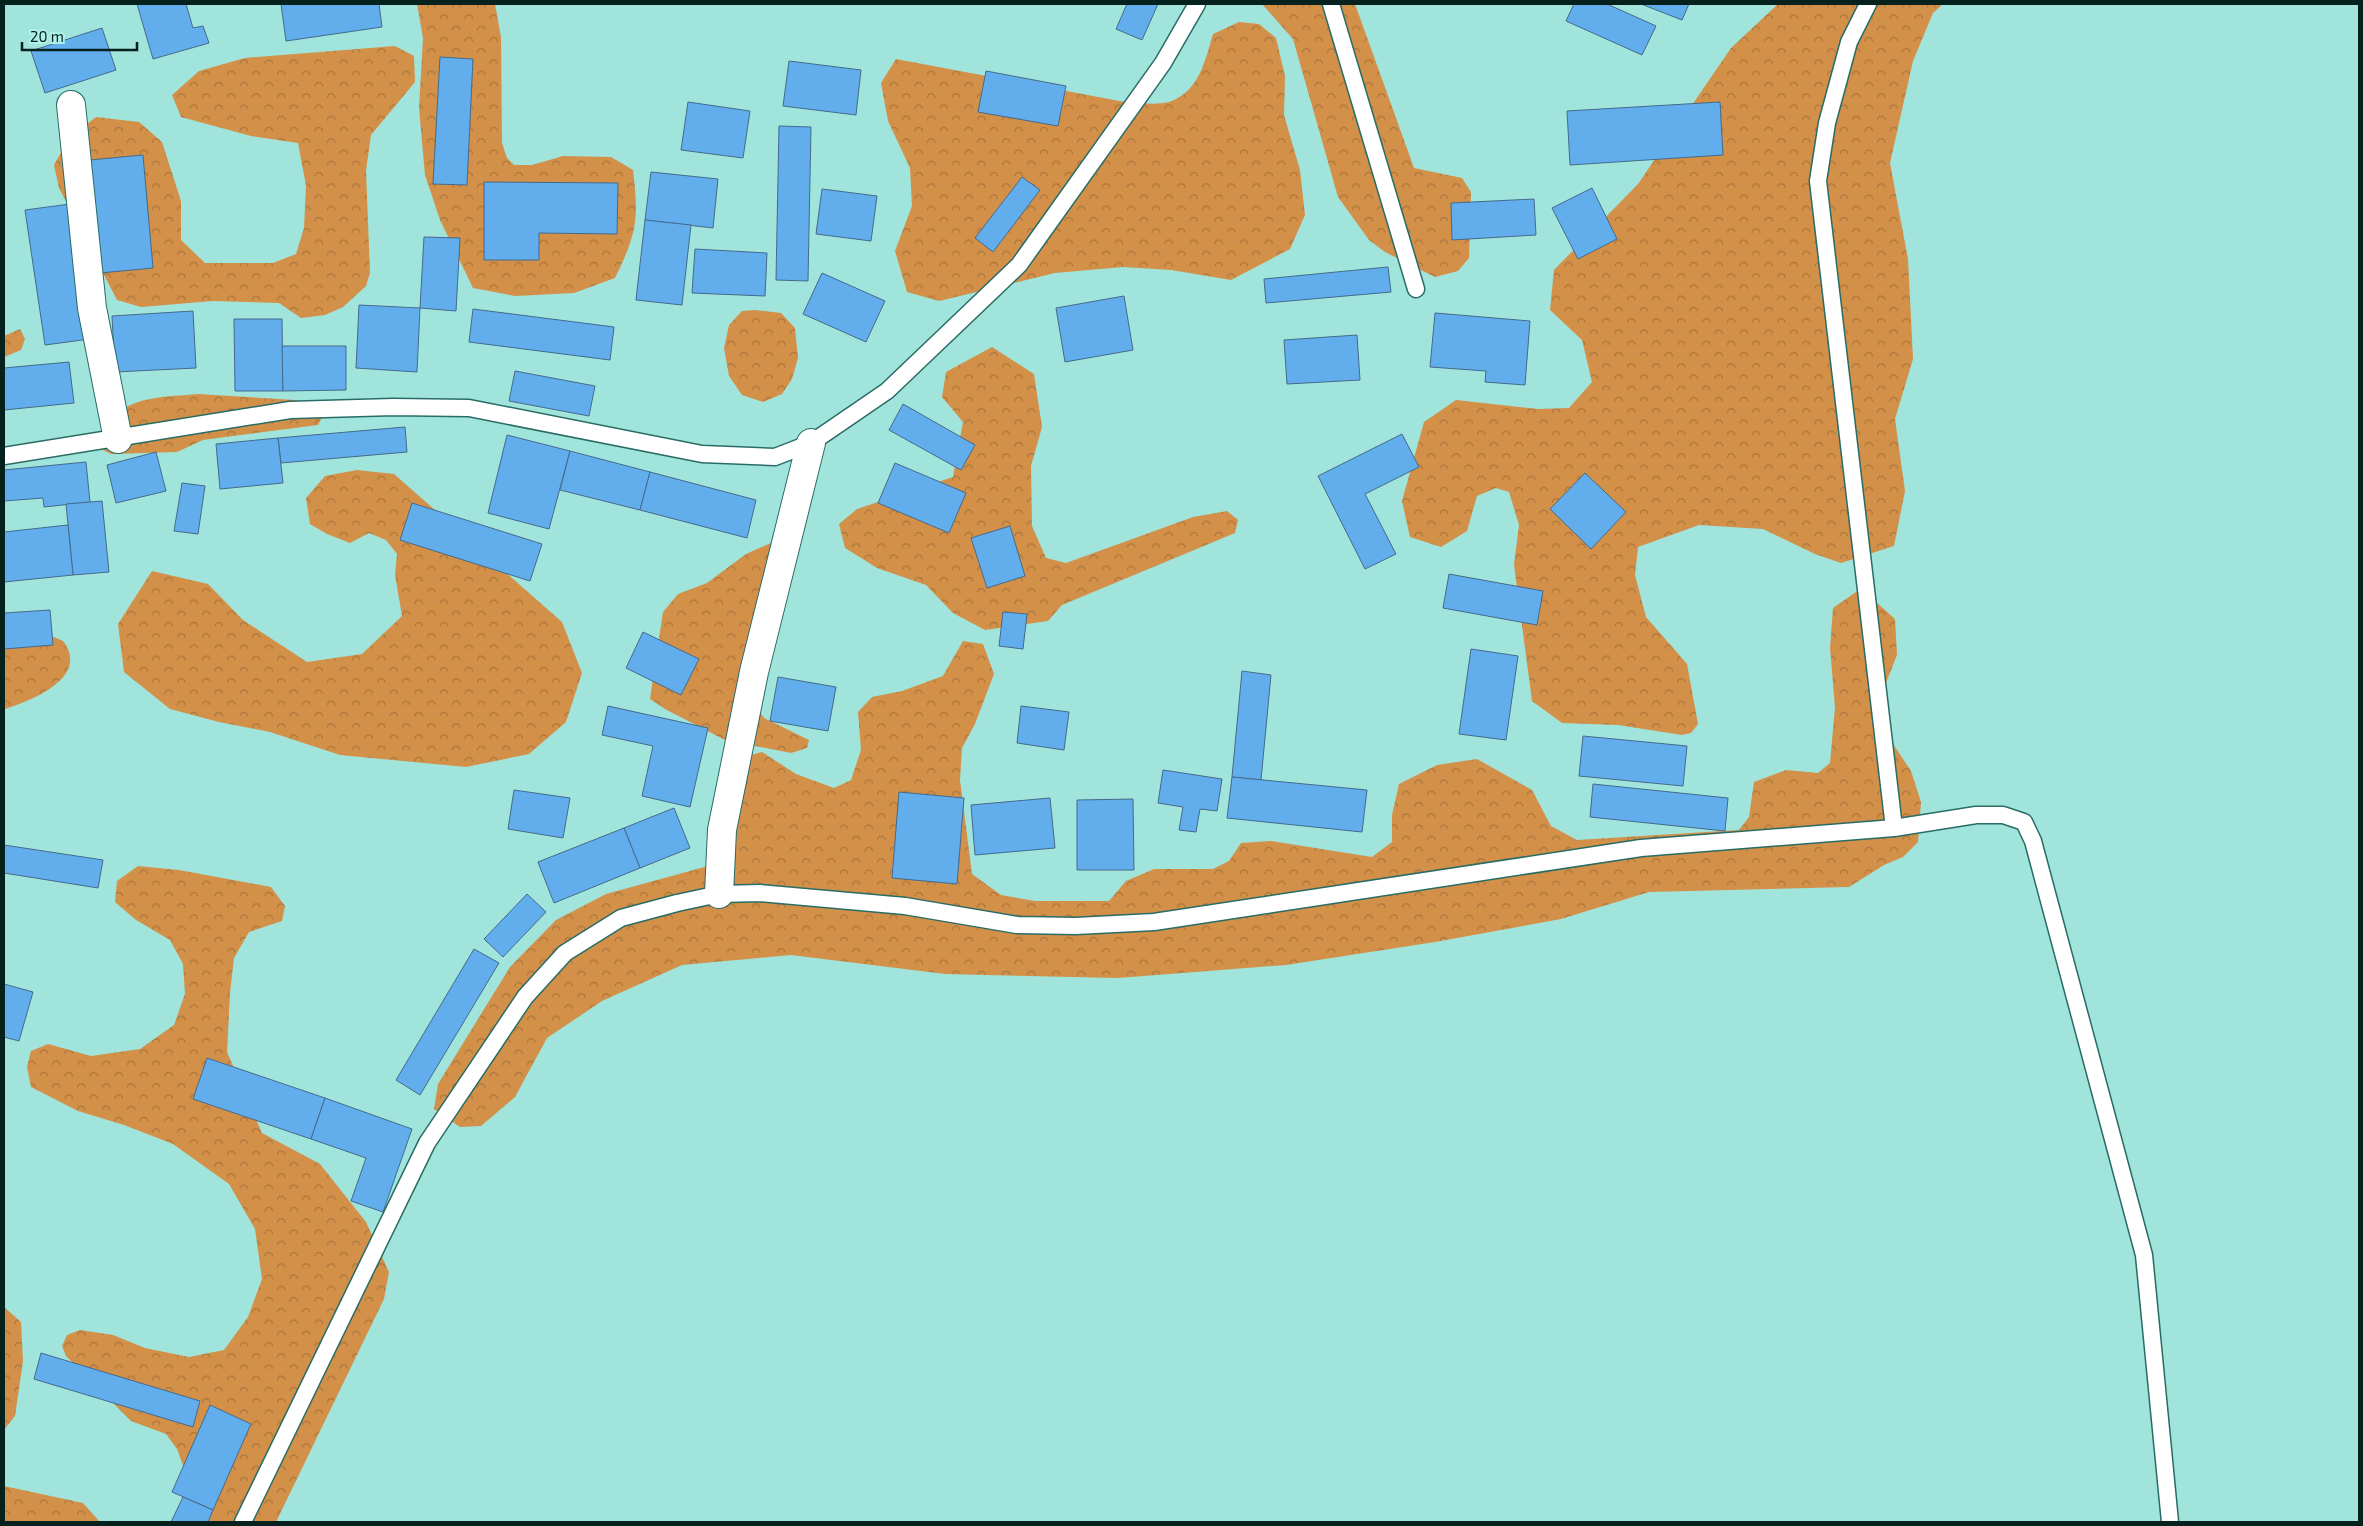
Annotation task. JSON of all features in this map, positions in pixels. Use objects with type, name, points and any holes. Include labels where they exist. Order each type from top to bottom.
[{"type":"street","points":[[70,105],[92,308],[118,439]]},
{"type":"street","points":[[719,894],[722,830],[754,672],[811,443]]},
{"type":"lane","points":[[4,456],[290,410],[402,407],[469,408],[702,454],[775,457],[811,443],[888,391],[1019,265],[1163,63],[1197,4]]},
{"type":"lane","points":[[1331,4],[1416,289]]},
{"type":"lane","points":[[1868,4],[1849,42],[1827,123],[1818,181],[1894,828]]},
{"type":"lane","points":[[243,1522],[427,1143],[525,996],[565,953],[620,918],[677,902],[719,894],[760,893],[905,906],[1017,925],[1076,926],[1154,922],[1641,848],[1894,828],[1976,815],[2002,815],[2024,822],[2033,841],[2144,1256],[2170,1522]]},
{"type":"green space","points":[[417,4],[495,4],[501,37],[502,143],[507,158],[514,165],[532,165],[563,156],[611,157],[633,170],[636,201],[634,226],[628,249],[615,278],[574,293],[515,296],[473,288],[440,220],[425,175],[419,108],[423,38]]},
{"type":"green space","points":[[1262,4],[1355,4],[1414,168],[1462,178],[1471,192],[1469,258],[1458,271],[1435,277],[1385,252],[1369,240],[1338,197],[1293,39]]},
{"type":"green space","points":[[1778,4],[1943,4],[1933,13],[1913,61],[1890,163],[1908,259],[1913,359],[1895,419],[1905,491],[1894,546],[1841,563],[1815,554],[1763,529],[1699,525],[1638,547],[1635,575],[1646,617],[1687,664],[1698,724],[1691,733],[1682,735],[1618,725],[1562,723],[1532,701],[1514,565],[1519,525],[1509,492],[1496,488],[1477,496],[1467,531],[1441,547],[1410,537],[1402,501],[1424,422],[1456,400],[1538,409],[1569,408],[1592,382],[1582,340],[1550,310],[1554,270],[1638,184],[1731,48]]},
{"type":"green space","points":[[1239,22],[1259,24],[1276,38],[1285,76],[1284,115],[1300,170],[1305,215],[1290,249],[1231,280],[1171,270],[1123,267],[1055,273],[939,301],[907,292],[895,251],[912,206],[910,168],[888,121],[881,83],[896,59],[1130,103],[1165,103],[1179,97],[1194,83],[1203,65],[1213,34]]},
{"type":"green space","points":[[395,46],[414,56],[415,82],[371,135],[366,171],[370,273],[366,286],[343,307],[325,315],[301,318],[279,303],[213,301],[141,307],[117,300],[59,188],[54,165],[69,138],[96,117],[139,122],[162,142],[181,201],[181,240],[205,263],[273,263],[296,254],[304,228],[306,186],[298,143],[251,136],[181,117],[172,95],[199,71],[245,58]]},
{"type":"green space","points":[[755,310],[781,313],[795,328],[798,358],[792,379],[782,394],[763,402],[742,395],[729,376],[724,348],[729,325],[742,311]]},
{"type":"green space","points":[[20,329],[25,339],[21,350],[4,357],[4,336]]},
{"type":"green space","points":[[992,347],[1034,374],[1042,427],[1031,466],[1032,526],[1046,558],[1066,563],[1193,517],[1227,511],[1238,520],[1235,533],[1062,605],[1048,621],[985,630],[953,613],[926,585],[877,568],[845,548],[839,524],[857,509],[953,477],[963,422],[942,397],[946,372]]},
{"type":"green space","points":[[198,394],[295,400],[322,408],[324,413],[318,425],[203,440],[177,452],[111,454],[101,449],[108,423],[126,407],[149,399]]},
{"type":"green space","points":[[357,470],[394,474],[562,622],[582,673],[566,722],[529,754],[466,767],[340,755],[270,732],[219,722],[170,709],[124,672],[118,624],[152,571],[208,584],[243,620],[307,662],[362,654],[402,616],[395,575],[397,554],[386,540],[369,533],[350,543],[327,534],[310,524],[306,498],[325,476]]},
{"type":"green space","points":[[773,542],[755,705],[764,718],[809,740],[807,748],[791,753],[725,740],[665,709],[650,699],[663,612],[678,594],[707,583],[746,554]]},
{"type":"green space","points":[[1856,592],[1867,594],[1895,619],[1897,655],[1884,688],[1885,732],[1911,771],[1921,802],[1918,842],[1903,857],[1884,865],[1849,887],[1649,892],[1561,919],[1435,942],[1286,965],[1118,978],[945,974],[791,955],[682,965],[602,1001],[547,1038],[515,1097],[481,1126],[460,1127],[434,1109],[438,1084],[510,967],[556,920],[606,894],[719,863],[739,758],[762,752],[796,774],[834,788],[851,780],[861,750],[858,712],[872,697],[902,691],[943,676],[963,641],[983,644],[994,674],[975,724],[962,748],[960,780],[972,874],[1001,895],[1035,901],[1109,901],[1126,881],[1154,869],[1213,869],[1229,861],[1241,843],[1271,841],[1372,857],[1392,842],[1392,815],[1399,784],[1437,765],[1477,759],[1532,790],[1551,826],[1577,840],[1739,830],[1749,817],[1754,782],[1786,770],[1818,773],[1830,763],[1835,707],[1830,648],[1833,608]]},
{"type":"green space","points":[[4,616],[63,641],[70,654],[69,666],[64,676],[54,686],[29,700],[5,709],[4,712]]},
{"type":"green space","points":[[138,866],[179,870],[271,887],[285,906],[282,921],[249,932],[234,958],[227,1052],[262,1133],[320,1164],[366,1222],[389,1272],[384,1299],[276,1522],[204,1522],[177,1449],[166,1434],[131,1421],[66,1356],[62,1346],[67,1335],[80,1330],[113,1335],[145,1348],[189,1357],[224,1350],[248,1317],[262,1279],[255,1229],[229,1184],[173,1144],[124,1125],[78,1111],[31,1087],[27,1067],[31,1051],[48,1044],[91,1056],[140,1049],[174,1025],[185,994],[183,964],[170,940],[136,920],[115,902],[117,881]]},
{"type":"green space","points":[[4,1307],[21,1322],[23,1361],[15,1416],[4,1430]]},
{"type":"green space","points":[[4,1486],[83,1503],[100,1522],[4,1522]]},
{"type":"building","points":[[137,4],[186,4],[193,28],[203,26],[209,43],[153,59]]},
{"type":"building","points":[[281,4],[379,4],[382,27],[286,41]]},
{"type":"building","points":[[1127,4],[1158,4],[1142,40],[1116,29]]},
{"type":"building","points":[[1574,4],[1607,4],[1656,26],[1642,55],[1566,21]]},
{"type":"building","points":[[1641,4],[1689,4],[1682,20]]},
{"type":"building","points":[[102,28],[116,70],[45,93],[31,51]]},
{"type":"building","points":[[440,57],[473,59],[467,185],[433,184]]},
{"type":"building","points":[[789,61],[861,70],[856,115],[783,106]]},
{"type":"building","points":[[986,71],[1066,86],[1058,126],[978,112]]},
{"type":"building","points":[[688,102],[750,111],[743,158],[681,150]]},
{"type":"building","points":[[1720,102],[1723,155],[1570,165],[1567,111]]},
{"type":"building","points":[[779,126],[811,127],[808,281],[776,280]]},
{"type":"building","points":[[143,155],[153,268],[100,273],[90,160]]},
{"type":"building","points":[[651,172],[718,179],[713,228],[645,220]]},
{"type":"building","points":[[1022,177],[1040,190],[993,252],[975,238]]},
{"type":"building","points":[[484,182],[618,183],[617,234],[539,233],[539,260],[484,260]]},
{"type":"building","points":[[1592,188],[1617,239],[1578,259],[1552,208]]},
{"type":"building","points":[[822,189],[877,196],[871,241],[816,234]]},
{"type":"building","points":[[1534,199],[1536,235],[1452,240],[1451,203]]},
{"type":"building","points":[[70,204],[90,339],[45,345],[25,210]]},
{"type":"building","points":[[645,220],[691,225],[682,305],[636,300]]},
{"type":"building","points":[[424,237],[460,238],[456,311],[420,308]]},
{"type":"building","points":[[695,249],[767,253],[765,296],[692,293]]},
{"type":"building","points":[[1388,267],[1391,292],[1266,303],[1264,279]]},
{"type":"building","points":[[822,273],[885,301],[866,342],[803,314]]},
{"type":"building","points":[[1124,296],[1133,350],[1065,362],[1056,308]]},
{"type":"building","points":[[359,305],[420,308],[417,372],[356,368]]},
{"type":"building","points":[[473,309],[614,327],[610,360],[469,342]]},
{"type":"building","points":[[193,311],[196,368],[115,372],[112,316]]},
{"type":"building","points":[[1435,313],[1530,321],[1525,385],[1485,382],[1486,371],[1430,367]]},
{"type":"building","points":[[234,319],[282,319],[283,391],[235,391]]},
{"type":"building","points":[[1357,335],[1360,380],[1287,384],[1284,340]]},
{"type":"building","points":[[282,346],[346,346],[346,390],[283,391]]},
{"type":"building","points":[[69,362],[74,403],[4,410],[4,368]]},
{"type":"building","points":[[515,371],[595,386],[589,416],[509,401]]},
{"type":"building","points":[[903,404],[975,445],[961,470],[889,430]]},
{"type":"building","points":[[405,427],[407,452],[281,463],[278,438]]},
{"type":"building","points":[[1402,434],[1419,467],[1365,494],[1396,554],[1365,569],[1318,476]]},
{"type":"building","points":[[507,435],[570,451],[549,529],[488,513]]},
{"type":"building","points":[[278,438],[283,483],[220,489],[216,444]]},
{"type":"building","points":[[570,451],[650,472],[640,510],[560,490]]},
{"type":"building","points":[[156,452],[166,491],[116,503],[107,465]]},
{"type":"building","points":[[86,462],[90,502],[44,507],[43,498],[4,501],[4,470]]},
{"type":"building","points":[[895,463],[966,493],[949,533],[878,503]]},
{"type":"building","points":[[650,472],[756,500],[747,538],[640,510]]},
{"type":"building","points":[[1585,473],[1626,512],[1591,549],[1550,509]]},
{"type":"building","points":[[182,483],[205,486],[198,534],[174,531]]},
{"type":"building","points":[[102,501],[109,572],[73,575],[66,504]]},
{"type":"building","points":[[412,503],[542,544],[530,581],[400,540]]},
{"type":"building","points":[[68,525],[73,575],[4,582],[4,532]]},
{"type":"building","points":[[1010,526],[1025,576],[987,588],[971,538]]},
{"type":"building","points":[[1449,574],[1543,591],[1537,625],[1443,608]]},
{"type":"building","points":[[50,610],[53,645],[4,649],[4,613]]},
{"type":"building","points":[[1003,612],[1027,614],[1023,649],[999,646]]},
{"type":"building","points":[[643,632],[699,659],[681,695],[626,668]]},
{"type":"building","points":[[1471,649],[1518,656],[1506,740],[1459,734]]},
{"type":"building","points":[[1242,671],[1271,675],[1261,780],[1232,777]]},
{"type":"building","points":[[778,677],[836,687],[828,731],[770,721]]},
{"type":"building","points":[[608,706],[708,728],[690,807],[642,796],[653,746],[602,735]]},
{"type":"building","points":[[1021,706],[1069,712],[1064,750],[1017,743]]},
{"type":"building","points":[[1583,736],[1687,746],[1683,786],[1579,776]]},
{"type":"building","points":[[1163,770],[1222,779],[1217,811],[1200,809],[1196,832],[1179,830],[1183,807],[1158,803]]},
{"type":"building","points":[[1232,777],[1367,790],[1362,832],[1227,818]]},
{"type":"building","points":[[1593,784],[1728,798],[1725,831],[1590,817]]},
{"type":"building","points":[[514,790],[570,798],[563,838],[508,829]]},
{"type":"building","points":[[899,792],[964,798],[957,884],[892,878]]},
{"type":"building","points":[[1050,798],[1055,848],[975,855],[971,805]]},
{"type":"building","points":[[1133,799],[1134,870],[1077,870],[1077,800]]},
{"type":"building","points":[[674,808],[690,848],[640,868],[624,828]]},
{"type":"building","points":[[624,828],[640,868],[554,903],[538,862]]},
{"type":"building","points":[[4,845],[103,860],[98,888],[4,873]]},
{"type":"building","points":[[527,894],[546,912],[503,957],[484,939]]},
{"type":"building","points":[[474,949],[499,963],[420,1095],[396,1080]]},
{"type":"building","points":[[4,984],[33,992],[19,1041],[4,1037]]},
{"type":"building","points":[[207,1058],[325,1098],[311,1139],[193,1099]]},
{"type":"building","points":[[325,1098],[412,1129],[383,1212],[351,1201],[366,1158],[311,1139]]},
{"type":"building","points":[[41,1353],[200,1401],[193,1427],[34,1379]]},
{"type":"building","points":[[210,1405],[251,1424],[213,1510],[172,1492]]},
{"type":"building","points":[[183,1497],[213,1510],[208,1522],[171,1522]]}]
